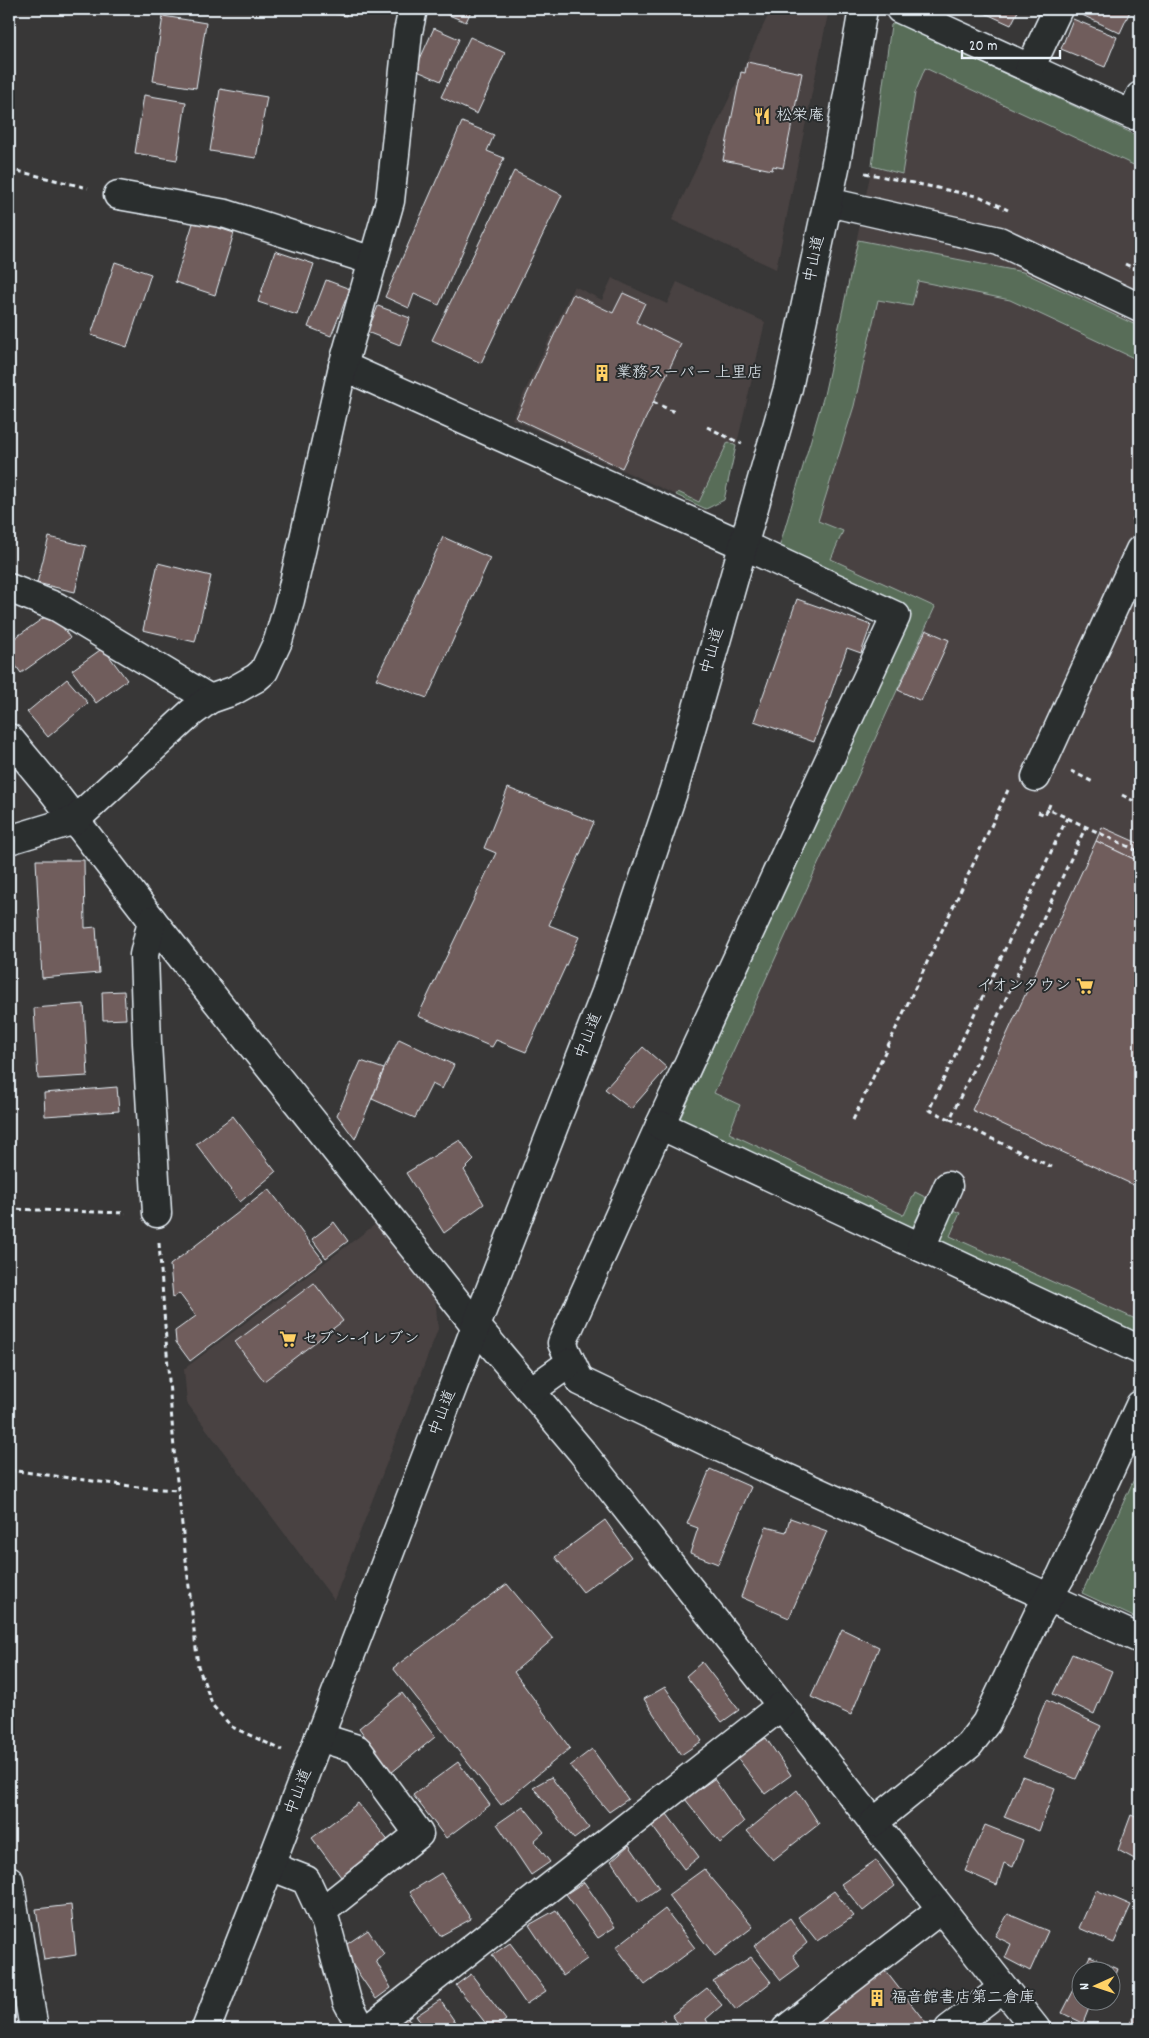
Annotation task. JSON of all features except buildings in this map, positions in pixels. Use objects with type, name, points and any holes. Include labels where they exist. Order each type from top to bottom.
[{"type":"main road","points":[[9,840],[75,820],[191,713],[210,699],[233,691],[256,678],[264,671],[269,662],[278,641],[290,600],[343,366],[390,201],[408,32],[413,9]]},
{"type":"main road","name":"中山道","points":[[206,2029],[606,992],[674,790],[788,388],[828,202],[863,9]]},
{"type":"main road","points":[[900,9],[1132,115],[1140,96]]},
{"type":"main road","points":[[1030,68],[1058,9]]},
{"type":"main road","points":[[118,195],[226,214],[373,261]]},
{"type":"main road","points":[[828,202],[999,240],[1140,308]]},
{"type":"main road","points":[[343,366],[743,545],[896,616],[660,1125],[562,1343],[580,1381],[708,1442],[1140,1639]]},
{"type":"main road","points":[[1024,779],[1140,550]]},
{"type":"main road","points":[[9,588],[57,607],[210,699]]},
{"type":"main road","points":[[9,738],[476,1326],[532,1390],[1036,2029]]},
{"type":"main road","points":[[152,920],[144,954],[157,1213]]},
{"type":"main road","points":[[660,1125],[1140,1350]]},
{"type":"main road","points":[[921,1247],[948,1186]]},
{"type":"main road","points":[[532,1390],[571,1362]]},
{"type":"main road","points":[[873,1823],[969,1745],[980,1731],[998,1701],[1038,1616],[1061,1576],[1140,1404]]},
{"type":"main road","points":[[369,2029],[781,1706]]},
{"type":"main road","points":[[320,1737],[358,1749],[419,1834],[321,1912]]},
{"type":"main road","points":[[270,1866],[306,1880],[326,1923],[347,2001],[362,2029]]},
{"type":"main road","points":[[9,1880],[34,2029]]},
{"type":"main road","points":[[786,2029],[941,1909]]},
{"type":"main road","points":[[949,2029],[1004,1988]]},
{"type":"path","points":[[9,169],[118,195]]},
{"type":"path","points":[[653,402],[677,413]]},
{"type":"path","points":[[707,427],[742,444]]},
{"type":"path","points":[[1132,523],[1140,506]]},
{"type":"path","points":[[1072,772],[1095,783]]},
{"type":"path","points":[[854,1120],[1024,779]]},
{"type":"path","points":[[1122,795],[1140,804]]},
{"type":"path","points":[[1038,812],[1045,815],[1050,804]]},
{"type":"path","points":[[1048,809],[1140,852]]},
{"type":"path","points":[[1052,1166],[929,1110],[1067,818]]},
{"type":"path","points":[[950,1119],[1086,826]]},
{"type":"path","points":[[9,1209],[157,1213],[178,1490],[198,1666],[213,1706],[232,1727],[310,1763]]},
{"type":"path","points":[[9,1470],[146,1488],[178,1490]]},
{"type":"shaded area","points":[[771,9],[829,9],[776,269],[672,220]]},
{"type":"shaded area","points":[[895,22],[1136,135],[1140,126],[1140,1340],[678,1123],[911,615],[779,548],[824,395],[872,166],[891,25]]},
{"type":"shaded area","points":[[612,278],[667,304],[677,282],[765,322],[724,500],[706,509],[512,419],[574,286],[602,300]]},
{"type":"shaded area","points":[[377,1223],[435,1295],[438,1329],[334,1600],[187,1403],[184,1369]]},
{"type":"green space","points":[[895,22],[1136,135],[1140,126],[1140,168],[925,68],[915,93],[902,174],[872,166],[891,25]]},
{"type":"green space","points":[[858,240],[1023,272],[1140,327],[1140,361],[1010,300],[918,281],[912,306],[878,300],[854,406],[818,521],[843,531],[831,559],[935,607],[714,1093],[740,1105],[729,1133],[904,1215],[915,1192],[927,1198],[910,1232],[678,1123],[911,615],[779,548],[824,395]]},
{"type":"green space","points":[[728,442],[736,446],[724,500],[706,509],[676,495],[678,492],[699,502]]},
{"type":"green space","points":[[953,1210],[960,1213],[950,1236],[1140,1321],[1140,1340],[937,1244]]},
{"type":"green space","points":[[1140,1466],[1140,1620],[1082,1593]]},
{"type":"place","name":"松栄庵","points":[[762,116]]},
{"type":"place","name":"業務スーパー 上里店","points":[[602,373]]},
{"type":"place","name":"イオンタウン","points":[[1085,986]]},
{"type":"place","name":"セブン-イレブン","points":[[288,1339]]},
{"type":"place","name":"福音館書店第二倉庫","points":[[877,1998]]}]
